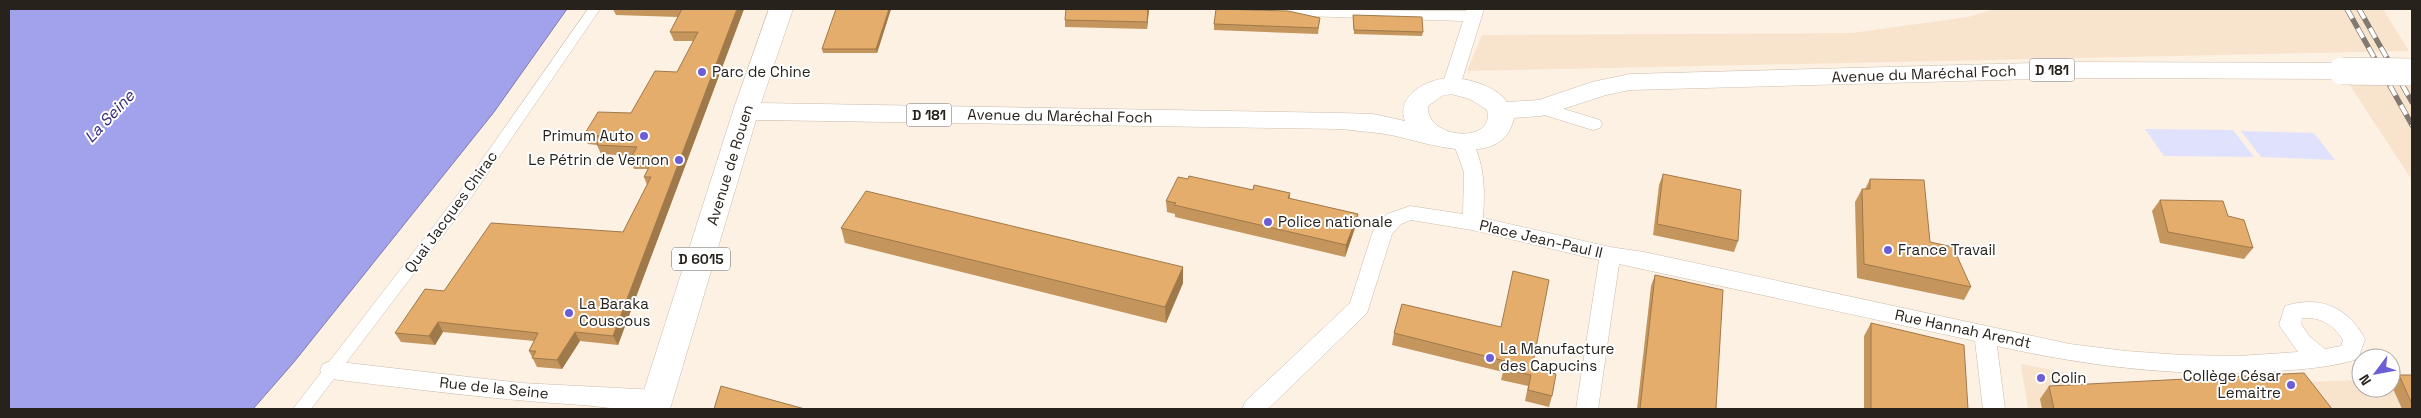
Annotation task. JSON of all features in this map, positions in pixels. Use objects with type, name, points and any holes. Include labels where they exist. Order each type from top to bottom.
[{"type":"main road","name":"Avenue de Rouen","points":[[649,404],[673,351],[746,111],[781,9]]},
{"type":"main road","name":"Avenue du Maréchal Foch","points":[[1499,111],[1541,108],[1601,88],[1630,82],[2070,70],[2412,72]]},
{"type":"main road","points":[[1451,86],[1469,88],[1485,95],[1492,101],[1499,111],[1500,122],[1496,130],[1476,141],[1463,142],[1436,136],[1418,121],[1415,113],[1416,105],[1421,97],[1429,91],[1451,86]]},
{"type":"main road","name":"Avenue du Maréchal Foch","points":[[1373,123],[1416,105]]},
{"type":"main road","name":"Avenue du Maréchal Foch","points":[[746,111],[1373,123],[1436,136]]},
{"type":"street","name":"Quai Jacques Chirac","points":[[301,409],[461,200],[594,9]]},
{"type":"street","points":[[1240,9],[1474,13],[1451,86]]},
{"type":"street","name":"Place Jean-Paul II","points":[[1463,142],[1471,158],[1475,175],[1472,223]]},
{"type":"street","name":"Place Jean-Paul II","points":[[1253,409],[1359,307],[1383,231],[1394,220],[1410,213],[1472,223],[1610,255]]},
{"type":"street","points":[[1586,409],[1610,255]]},
{"type":"street","name":"Rue Hannah Arendt","points":[[1610,255],[1644,260],[2089,356],[2158,364],[2223,366],[2321,358]]},
{"type":"street","points":[[1985,334],[1994,409]]},
{"type":"street","name":"Rue de la Seine","points":[[331,370],[521,392],[649,404]]},
{"type":"shaded area","points":[[1995,9],[2383,9],[2409,51],[1467,71],[1482,35],[1852,33],[1968,17]]},
{"type":"shaded area","points":[[2349,84],[2412,84],[2412,180]]},
{"type":"shaded area","points":[[2145,129],[2233,130],[2254,157],[2164,156]]},
{"type":"shaded area","points":[[2241,131],[2314,133],[2335,160],[2261,157]]},
{"type":"shaded area","name":"Collège César Lemaitre","points":[[2021,364],[2067,373],[2080,382],[2121,389],[2351,380],[2351,398],[2401,398],[2401,379],[2412,379],[2412,409],[2028,409]]},
{"type":"water","name":"La Seine","points":[[9,9],[567,9],[494,112],[294,362],[253,409],[9,409]]},
{"type":"building","points":[[682,9],[737,9],[613,336],[575,332],[557,360],[532,358],[536,351],[529,351],[538,333],[438,322],[429,336],[395,333],[425,289],[444,291],[491,223],[623,232],[651,177],[644,177],[652,161],[630,159],[637,147],[597,145],[602,136],[584,135],[598,112],[631,113],[655,71],[677,72],[698,32],[670,32]]},
{"type":"building","points":[[836,9],[889,9],[876,49],[822,49]]},
{"type":"building","points":[[1066,9],[1148,9],[1147,22],[1065,20]]},
{"type":"building","points":[[1216,9],[1288,11],[1320,18],[1318,28],[1214,24]]},
{"type":"building","points":[[1353,15],[1422,17],[1423,32],[1354,30]]},
{"type":"building","points":[[1663,174],[1741,190],[1738,241],[1657,224]]},
{"type":"building","name":"Police nationale","points":[[1189,176],[1253,190],[1254,185],[1290,193],[1288,198],[1358,214],[1346,245],[1174,205],[1176,203],[1166,201],[1178,177],[1188,179]]},
{"type":"building","points":[[1870,179],[1924,180],[1930,242],[1953,247],[1971,287],[1864,264],[1862,189],[1870,189]]},
{"type":"building","points":[[866,191],[1183,267],[1165,307],[841,228]]},
{"type":"building","points":[[2160,200],[2223,201],[2228,216],[2244,220],[2253,248],[2168,232]]},
{"type":"building","name":"La Manufacture des Capucins","points":[[1513,271],[1549,280],[1532,368],[1556,374],[1552,396],[1528,390],[1531,375],[1504,369],[1505,361],[1394,333],[1402,304],[1501,327]]},
{"type":"building","points":[[1655,275],[1723,290],[1716,409],[1640,409]]},
{"type":"building","points":[[1871,323],[1964,345],[1968,409],[1871,409]]},
{"type":"building","name":"Collège César Lemaitre","points":[[2304,373],[2332,409],[2054,409],[2049,386]]},
{"type":"building","points":[[2401,375],[2412,375],[2412,404],[2401,379]]},
{"type":"building","points":[[721,386],[805,409],[714,409]]},
{"type":"railway","points":[[2347,9],[2412,125]]},
{"type":"railway","points":[[2359,9],[2412,102]]},
{"type":"place","name":"Parc de Chine","points":[[702,72]]},
{"type":"place","name":"Primum Auto","points":[[644,136]]},
{"type":"place","name":"Le Pétrin de Vernon","points":[[679,160]]},
{"type":"place","name":"Police nationale","points":[[1268,222]]},
{"type":"place","name":"France Travail","points":[[1888,250]]},
{"type":"place","name":"La Baraka Couscous","points":[[569,313]]},
{"type":"place","name":"La Manufacture des Capucins","points":[[1490,358]]},
{"type":"place","name":"Colin","points":[[2041,378]]},
{"type":"place","name":"Collège César Lemaitre","points":[[2291,385]]}]
